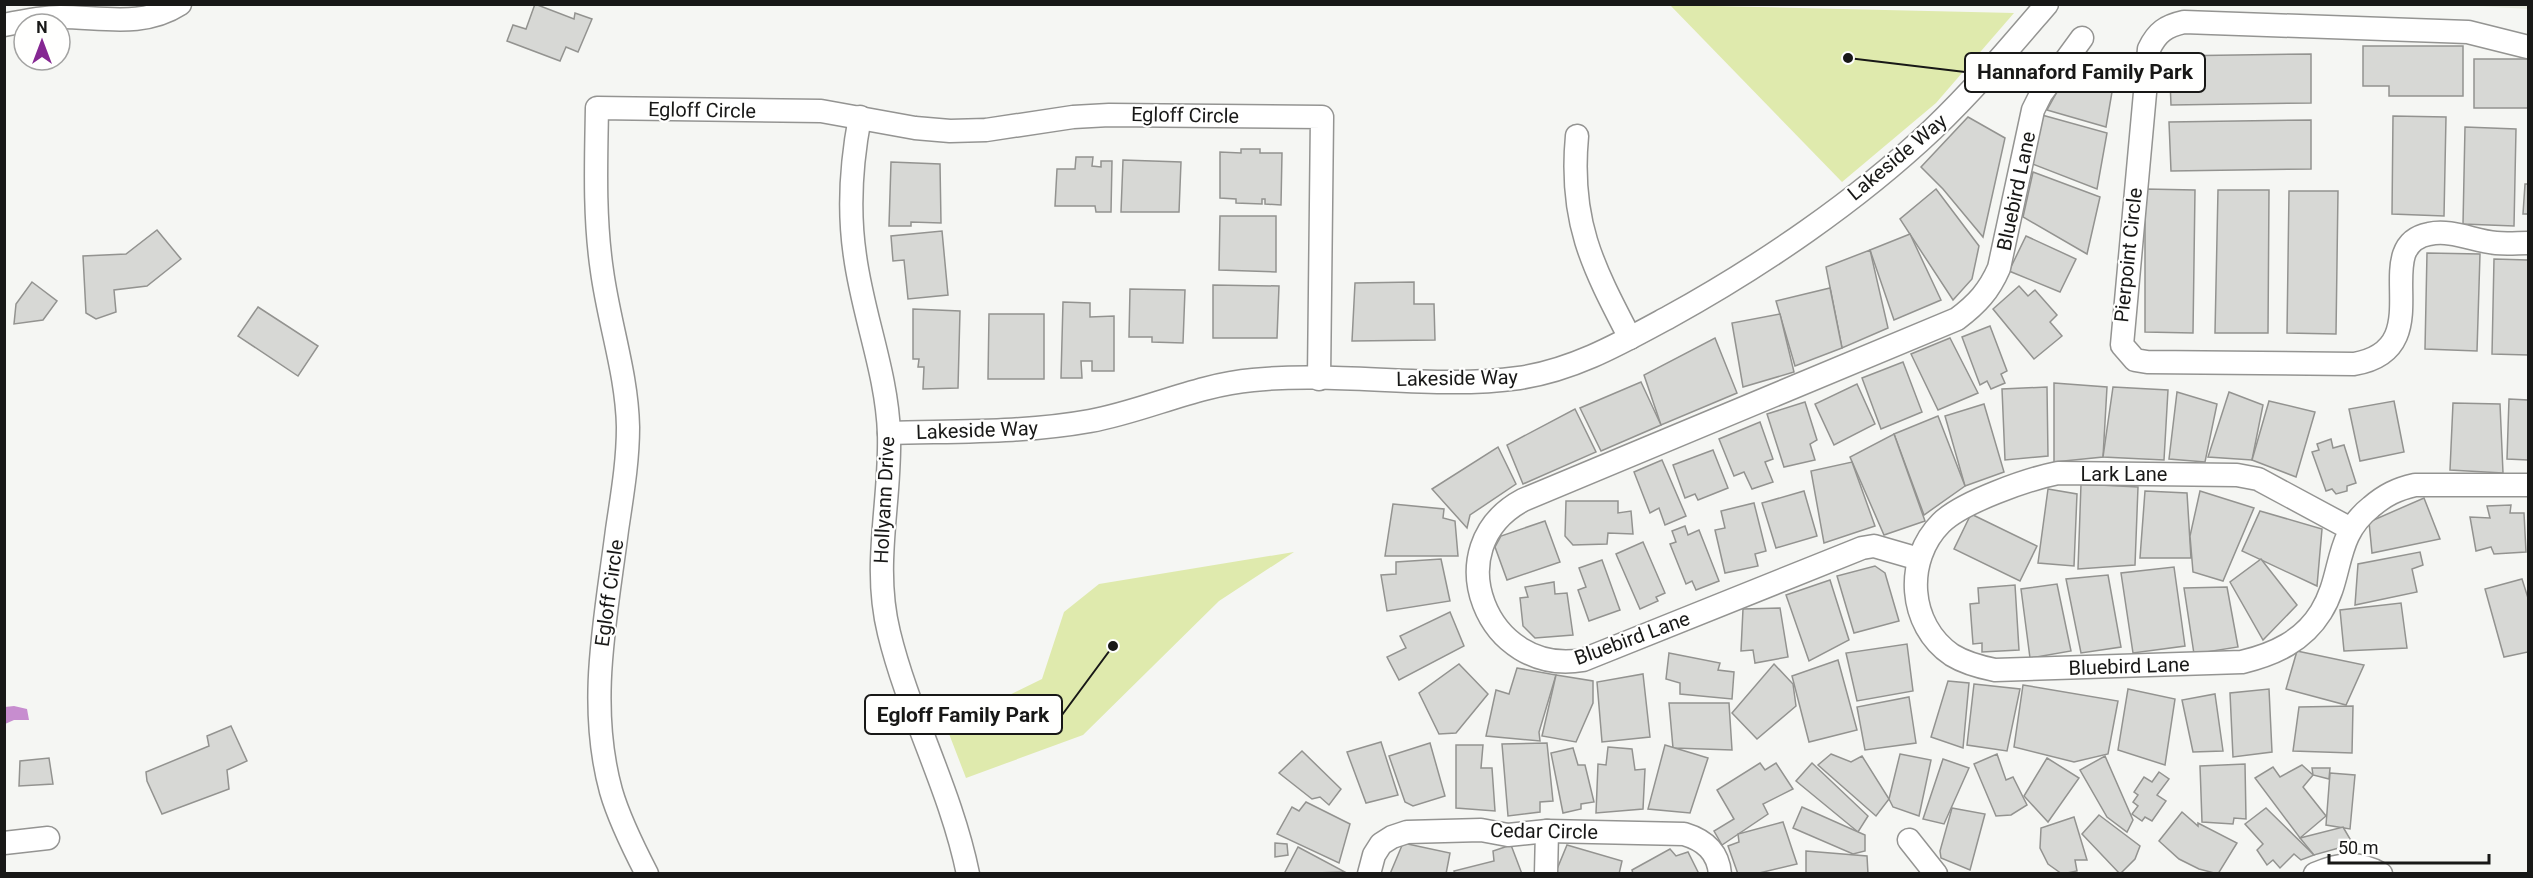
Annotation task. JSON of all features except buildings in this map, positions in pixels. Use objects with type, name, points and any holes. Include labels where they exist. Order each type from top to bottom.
[{"type":"street","points":[[4,25],[59,17],[138,20],[154,16],[180,4]]},
{"type":"street","name":"Lakeside Way","points":[[889,433],[1050,427],[1120,414],[1186,392],[1256,379],[1489,381],[1549,372],[1593,357],[1723,287],[1775,254],[1889,167],[1932,130],[1990,72],[2047,4]]},
{"type":"street","name":"Pierpoint Circle","points":[[2529,47],[2468,32],[2184,22],[2169,25],[2156,35],[2149,49],[2122,345],[2135,360],[2147,362],[2355,364],[2371,361],[2386,352],[2400,329],[2401,267],[2405,252],[2416,239],[2426,234],[2441,232],[2495,243],[2529,243]]},
{"type":"street","name":"Bluebird Lane","points":[[2082,39],[2041,94],[2033,110],[1999,268],[1992,285],[1978,304],[1957,319],[1510,507],[1489,529],[1478,561],[1479,584],[1497,628],[1514,646],[1530,656],[1551,662],[1569,663],[1583,660],[1862,548],[1874,546],[1919,559],[1915,593],[1920,614],[1929,631],[1953,655],[1974,666],[1995,670],[2242,662],[2268,656],[2288,646],[2305,632],[2321,612],[2349,528],[2358,517],[2398,488],[2415,485],[2529,485]]},
{"type":"street","name":"Egloff Circle","points":[[647,873],[630,842],[611,791],[600,739],[597,703],[599,667],[626,462],[628,426],[625,391],[602,272],[596,221],[597,108],[821,111],[915,128],[950,131],[986,130],[1073,117],[1109,115],[1322,117],[1319,379]]},
{"type":"street","name":"Hollyann Drive","points":[[861,117],[851,178],[851,223],[855,259],[882,380],[889,433],[880,558],[882,594],[897,664],[956,823],[968,873]]},
{"type":"street","points":[[1577,136],[1575,191],[1580,225],[1596,274],[1630,338]]},
{"type":"street","name":"Lark Lane","points":[[1919,559],[1928,538],[1941,522],[1958,510],[2038,477],[2058,473],[2237,475],[2258,480],[2349,528]]},
{"type":"street","name":"Cedar Circle","points":[[1369,873],[1374,855],[1381,844],[1392,837],[1407,832],[1480,831],[1508,835],[1547,831],[1684,834],[1697,838],[1708,846],[1717,857],[1720,873]]},
{"type":"street","points":[[1546,873],[1547,831]]},
{"type":"street","points":[[4,843],[48,838]]},
{"type":"street","points":[[1909,840],[1936,873]]},
{"type":"street","points":[[2315,873],[2350,864],[2368,866],[2380,873]]},
{"type":"shaded area","points":[[2461,5],[2528,5],[2528,9]]},
{"type":"shaded area","points":[[14,706],[27,709],[29,720],[14,720],[5,724],[5,707]]},
{"type":"green space","points":[[1670,5],[2014,13],[1936,103],[1842,182]]},
{"type":"green space","points":[[1294,552],[1219,601],[1083,735],[966,778],[946,726],[1042,679],[1064,612],[1099,584]]},
{"type":"place","name":"Hannaford Family Park","points":[[1848,58]]},
{"type":"place","name":"Egloff Family Park","points":[[1113,646]]}]
